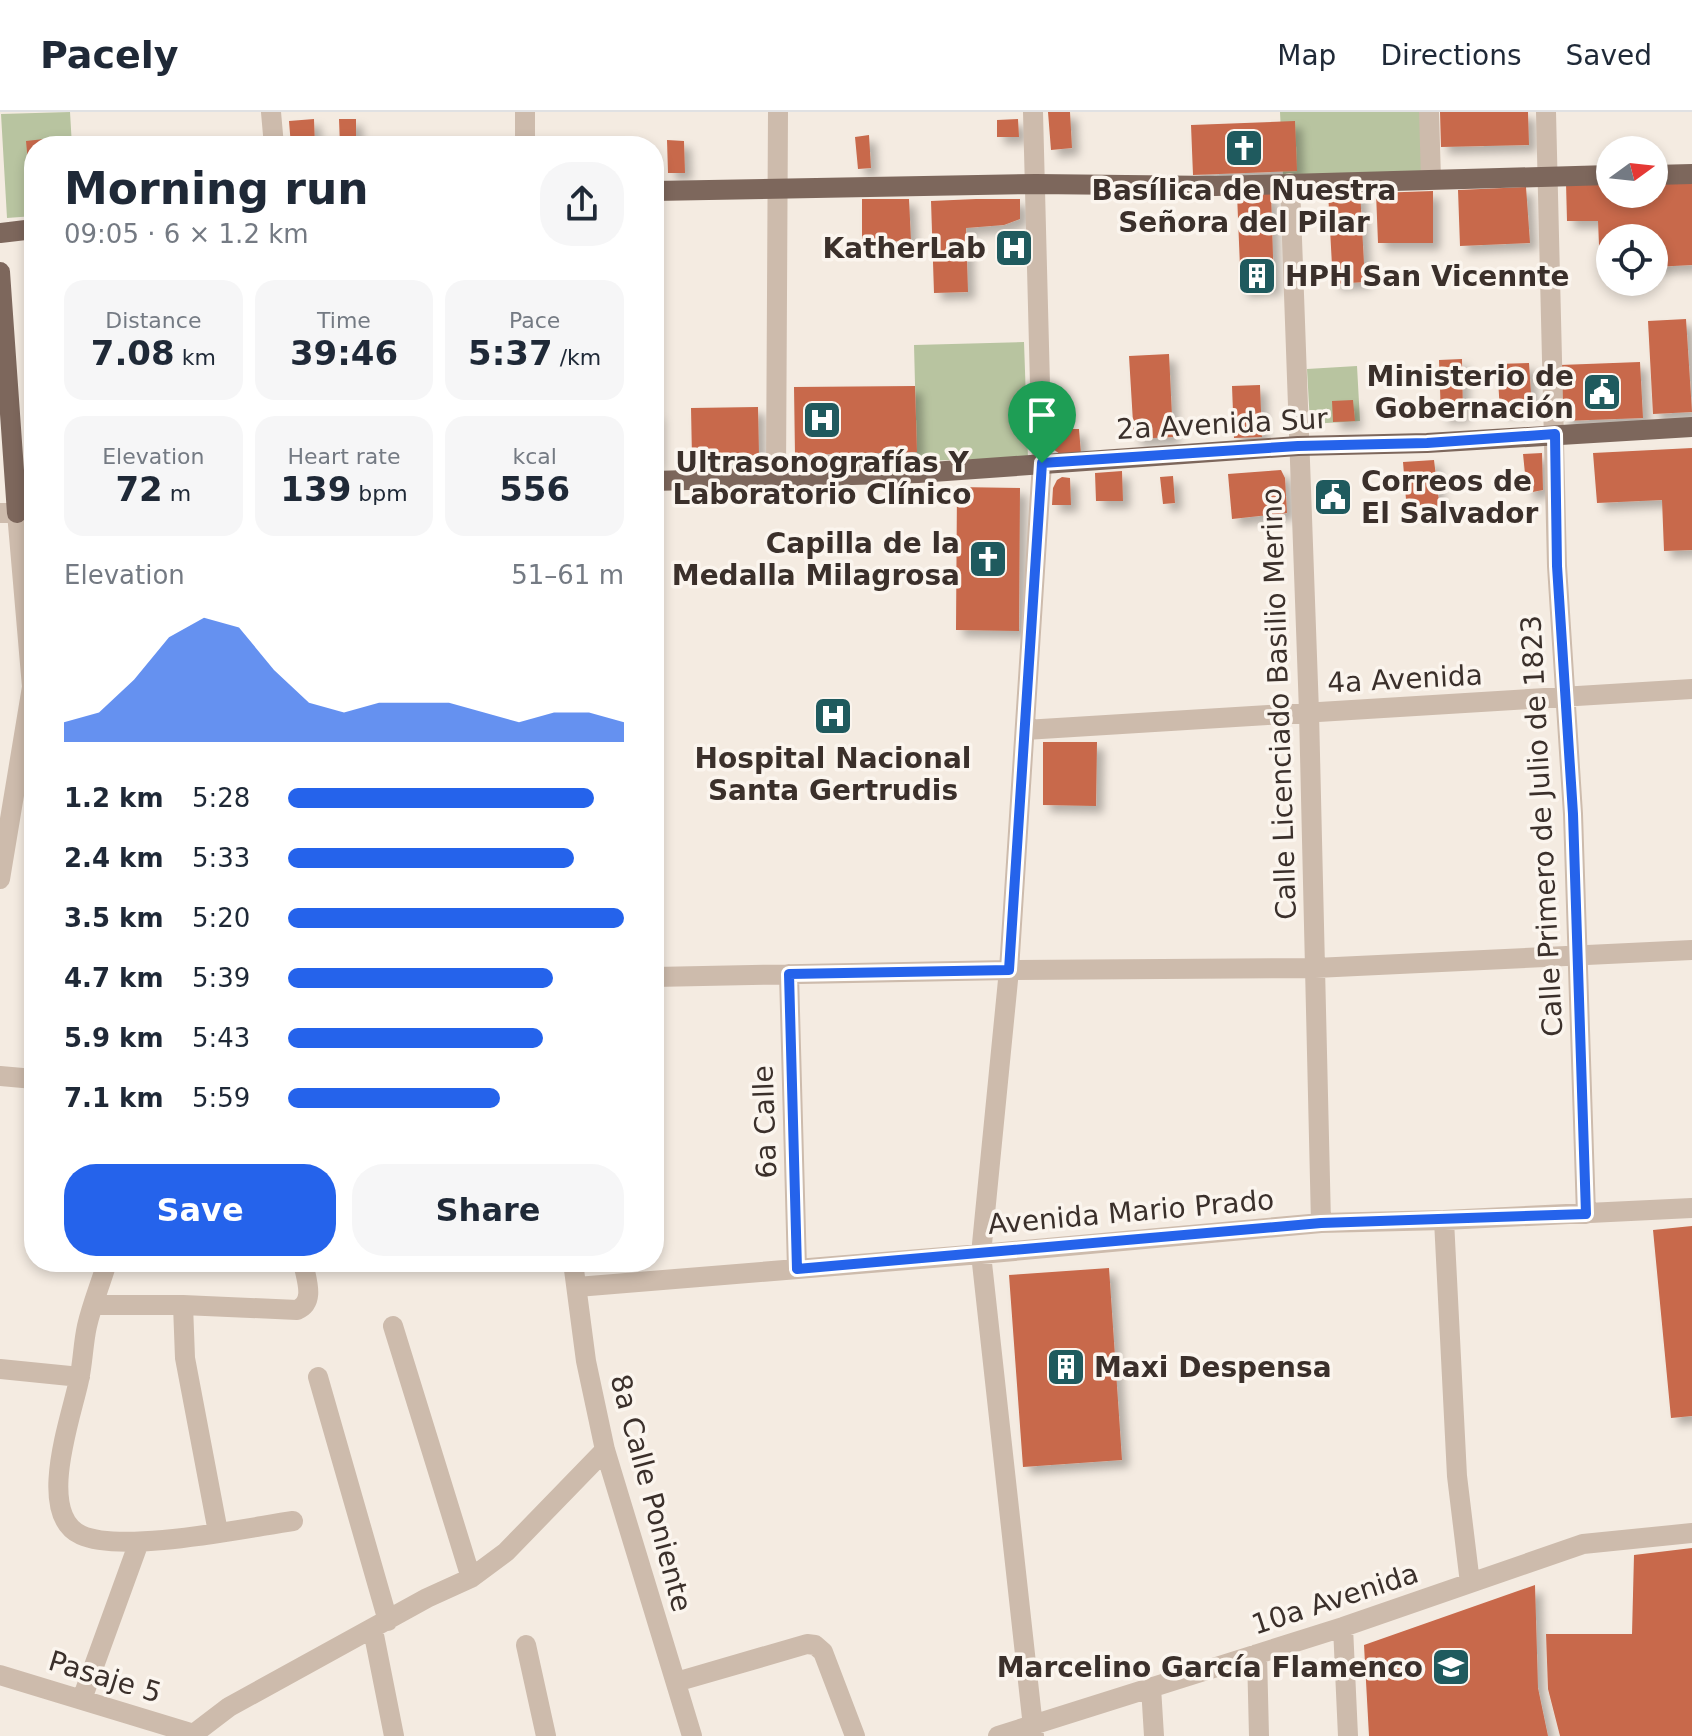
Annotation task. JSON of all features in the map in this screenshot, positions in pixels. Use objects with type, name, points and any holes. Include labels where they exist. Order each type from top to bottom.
[{"type":"main road","points":[[1668,175],[1692,174]]},
{"type":"main road","points":[[664,191],[1036,184],[1216,186],[1596,175]]},
{"type":"main road","points":[[0,233],[24,230]]},
{"type":"main road","points":[[0,272],[13,516]]},
{"type":"main road","name":"2a Avenida Sur","points":[[664,481],[918,473],[1298,446],[1427,443],[1692,427]]},
{"type":"street","points":[[271,112],[273,136]]},
{"type":"street","points":[[525,112],[525,136]]},
{"type":"street","points":[[776,477],[778,112]]},
{"type":"street","points":[[1033,112],[1042,463],[1009,970],[981,1254],[1034,1730]]},
{"type":"street","points":[[1429,112],[1431,179]]},
{"type":"street","name":"Calle Primero de Julio de 1823","points":[[1546,112],[1545,176],[1557,566],[1573,814],[1586,1214]]},
{"type":"street","name":"Calle Licenciado Basilio Merino","points":[[1290,183],[1309,712],[1321,1223]]},
{"type":"street","points":[[13,516],[24,615]]},
{"type":"street","name":"4a Avenida","points":[[1025,730],[1692,689]]},
{"type":"street","points":[[0,879],[24,735]]},
{"type":"street","points":[[664,977],[1315,968],[1692,950]]},
{"type":"street","name":"6a Calle","points":[[789,974],[797,1269]]},
{"type":"street","points":[[0,1076],[24,1078]]},
{"type":"street","name":"Avenida Mario Prado","points":[[577,1287],[1321,1223],[1692,1208]]},
{"type":"street","points":[[1444,1220],[1457,1476],[1470,1583]]},
{"type":"street","points":[[104,1272],[86,1327],[80,1377],[58,1476],[59,1494],[70,1525],[79,1534],[93,1539],[139,1542],[293,1521]]},
{"type":"street","points":[[94,1305],[297,1310],[305,1306],[309,1299],[305,1272]]},
{"type":"street","name":"8a Calle Poniente","points":[[575,1272],[586,1361],[605,1450],[692,1736]]},
{"type":"street","points":[[183,1305],[185,1358],[218,1532]]},
{"type":"street","points":[[393,1326],[471,1578]]},
{"type":"street","points":[[0,1369],[80,1377]]},
{"type":"street","points":[[318,1377],[380,1625],[394,1736]]},
{"type":"street","points":[[192,1735],[229,1707],[427,1598],[471,1578],[506,1552],[605,1450]]},
{"type":"street","name":"10a Avenida","points":[[998,1736],[1034,1730],[1151,1687],[1343,1627],[1583,1544],[1692,1533]]},
{"type":"street","points":[[82,1699],[139,1542]]},
{"type":"street","points":[[1343,1627],[1348,1736]]},
{"type":"street","points":[[676,1682],[807,1644],[815,1645],[823,1652],[855,1736]]},
{"type":"street","points":[[526,1645],[546,1736]]},
{"type":"street","points":[[1257,1654],[1259,1736]]},
{"type":"street","name":"Pasaje 5","points":[[0,1675],[192,1735]]},
{"type":"street","points":[[1151,1687],[1154,1736]]},
{"type":"green space","points":[[70,112],[71,136],[24,136],[24,217],[7,218],[1,114]]},
{"type":"green space","points":[[1280,112],[1423,112],[1425,171],[1283,176]]},
{"type":"green space","points":[[1024,342],[1028,458],[917,461],[914,345]]},
{"type":"green space","points":[[1357,366],[1360,421],[1310,424],[1307,369]]},
{"type":"building","points":[[1048,112],[1070,112],[1072,148],[1051,150]]},
{"type":"building","points":[[1440,112],[1528,112],[1529,145],[1441,147]]},
{"type":"building","points":[[314,119],[315,136],[290,136],[289,121]]},
{"type":"building","points":[[339,119],[356,119],[356,136],[340,136]]},
{"type":"building","points":[[1018,119],[1019,137],[997,137],[997,120]]},
{"type":"building","name":"Basílica de Nuestra Señora del Pilar","points":[[1295,121],[1297,171],[1193,175],[1191,125]]},
{"type":"building","points":[[869,135],[871,168],[858,169],[855,137]]},
{"type":"building","points":[[667,140],[684,141],[685,173],[668,173]]},
{"type":"building","points":[[1692,179],[1692,265],[1668,266],[1668,224],[1567,221],[1566,183],[1596,182],[1596,208],[1668,208],[1668,180]]},
{"type":"building","points":[[1526,187],[1530,243],[1460,246],[1458,190]]},
{"type":"building","points":[[1360,190],[1365,282],[1333,284],[1328,192]]},
{"type":"building","points":[[1433,191],[1433,243],[1378,243],[1376,193]]},
{"type":"building","points":[[1271,193],[1274,288],[1241,291],[1237,194]]},
{"type":"building","points":[[862,199],[909,199],[911,241],[862,242]]},
{"type":"building","points":[[1020,199],[1020,219],[1004,225],[966,228],[968,292],[934,293],[931,201]]},
{"type":"building","points":[[1686,319],[1692,412],[1653,414],[1648,321]]},
{"type":"building","points":[[1169,354],[1173,437],[1134,439],[1129,356]]},
{"type":"building","points":[[1462,359],[1463,416],[1441,417],[1439,360]]},
{"type":"building","name":"Ministerio de Gobernación","points":[[1640,362],[1643,418],[1563,421],[1560,365]]},
{"type":"building","points":[[1529,363],[1532,409],[1500,411],[1497,364]]},
{"type":"building","points":[[1260,385],[1262,437],[1234,438],[1232,386]]},
{"type":"building","points":[[915,386],[917,452],[795,455],[794,387]]},
{"type":"building","points":[[1353,400],[1355,421],[1333,422],[1332,401]]},
{"type":"building","points":[[758,407],[759,455],[692,458],[691,408]]},
{"type":"building","points":[[1049,429],[1079,429],[1081,454],[1060,454],[1050,447]]},
{"type":"building","points":[[1692,448],[1692,550],[1664,551],[1662,500],[1597,503],[1593,453]]},
{"type":"building","points":[[1542,453],[1543,490],[1527,493],[1523,454]]},
{"type":"building","points":[[1434,460],[1440,510],[1407,512],[1403,462]]},
{"type":"building","points":[[1281,470],[1285,478],[1287,513],[1232,519],[1228,474]]},
{"type":"building","points":[[1122,471],[1123,501],[1096,501],[1095,473]]},
{"type":"building","points":[[1173,476],[1175,503],[1163,504],[1160,477]]},
{"type":"building","points":[[1062,477],[1070,478],[1071,505],[1052,505],[1053,488]]},
{"type":"building","name":"Capilla de la Medalla Milagrosa","points":[[957,487],[1020,488],[1019,631],[956,630]]},
{"type":"building","points":[[1043,742],[1097,742],[1096,806],[1043,805]]},
{"type":"building","points":[[1692,1226],[1692,1416],[1671,1418],[1653,1230]]},
{"type":"building","name":"Maxi Despensa","points":[[1109,1268],[1122,1460],[1023,1467],[1009,1275]]},
{"type":"building","points":[[1692,1548],[1692,1736],[1560,1736],[1548,1689],[1546,1634],[1632,1634],[1634,1555]]},
{"type":"building","name":"Marcelino García Flamenco","points":[[1535,1585],[1538,1688],[1548,1736],[1369,1736],[1364,1645]]},
{"type":"place","name":"Basílica de Nuestra Señora del Pilar","points":[[1244,148]]},
{"type":"place","name":"KatherLab","points":[[1014,248]]},
{"type":"place","name":"HPH San Vicennte","points":[[1257,276]]},
{"type":"place","name":"Ministerio de Gobernación","points":[[1602,392]]},
{"type":"place","name":"Ultrasonografías Y Laboratorio Clínico","points":[[822,420]]},
{"type":"place","name":"Correos de El Salvador","points":[[1333,497]]},
{"type":"place","name":"Capilla de la Medalla Milagrosa","points":[[988,559]]},
{"type":"place","name":"Hospital Nacional Santa Gertrudis","points":[[833,716]]},
{"type":"place","name":"Maxi Despensa","points":[[1066,1367]]},
{"type":"place","name":"Marcelino García Flamenco","points":[[1451,1667]]},
{"type":"route","points":[[1555,434],[1557,566],[1573,814],[1586,1214],[1321,1223],[797,1269],[789,974],[1009,970],[1042,463],[1298,446],[1427,443],[1555,434]]}]
